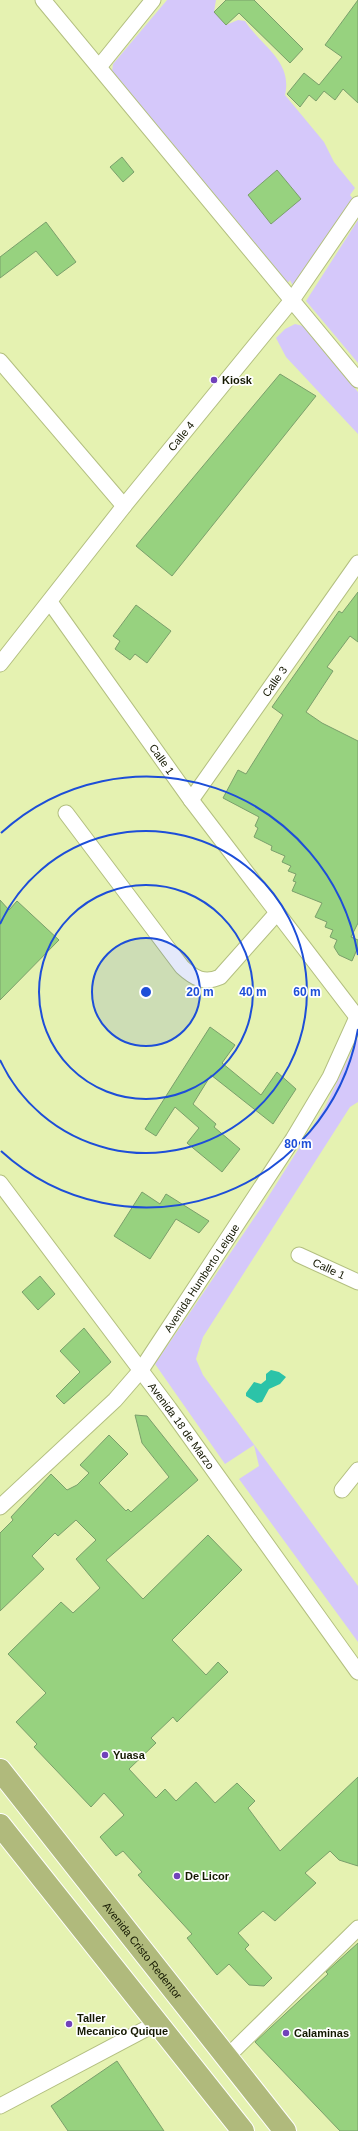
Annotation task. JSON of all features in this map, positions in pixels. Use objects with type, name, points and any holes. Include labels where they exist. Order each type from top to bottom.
[{"type":"highway","name":"Avenida Cristo Redentor","points":[[0,1770],[285,2131]]},
{"type":"highway","points":[[0,1826],[244,2131]]},
{"type":"street","points":[[43,0],[358,380]]},
{"type":"street","points":[[99,67],[153,0]]},
{"type":"street","name":"Calle 4","points":[[0,664],[124,506],[292,300],[358,204]]},
{"type":"street","points":[[0,361],[124,506]]},
{"type":"street","name":"Calle 3","points":[[191,800],[358,563]]},
{"type":"street","name":"Calle 1","points":[[50,602],[191,800],[276,914],[357,1016]]},
{"type":"street","points":[[66,813],[182,967],[193,977],[210,981],[220,976],[276,914]]},
{"type":"street","name":"Avenida Humberto Leigue","points":[[0,1507],[115,1400],[141,1370],[293,1139],[330,1077],[357,1016]]},
{"type":"street","name":"Avenida 18 de Marzo","points":[[0,1183],[141,1370],[358,1672]]},
{"type":"street","name":"Calle 1","points":[[299,1255],[358,1282]]},
{"type":"street","points":[[342,1490],[358,1470]]},
{"type":"street","points":[[227,2057],[358,1928]]},
{"type":"street","points":[[0,2106],[157,2022]]},
{"type":"shaded area","points":[[167,0],[216,0],[214,12],[226,25],[238,20],[245,21],[280,63],[286,83],[285,95],[324,142],[334,162],[355,188],[350,195],[355,202],[293,286],[290,280],[282,290],[111,79],[113,64]]},
{"type":"shaded area","points":[[358,220],[358,363],[306,301]]},
{"type":"shaded area","points":[[295,324],[303,326],[358,392],[358,434],[286,357],[276,338],[285,329]]},
{"type":"shaded area","points":[[358,1038],[358,1102],[350,1107],[203,1337],[196,1359],[203,1375],[358,1586],[358,1642],[239,1479],[259,1466],[254,1445],[225,1464],[155,1364],[263,1205],[325,1107]]},
{"type":"water","points":[[271,1370],[279,1372],[286,1377],[280,1384],[269,1389],[262,1402],[257,1403],[246,1396],[246,1393],[254,1382],[261,1384],[266,1380],[266,1374]]},
{"type":"building","points":[[226,0],[254,0],[303,49],[290,63],[239,13],[226,25],[214,12]]},
{"type":"building","points":[[358,0],[358,103],[343,89],[335,100],[324,91],[316,101],[309,95],[300,107],[287,94],[304,73],[319,85],[342,57],[325,45]]},
{"type":"building","points":[[122,157],[134,172],[123,182],[110,167]]},
{"type":"building","points":[[277,170],[301,199],[271,224],[248,195]]},
{"type":"building","points":[[46,222],[76,262],[57,276],[36,251],[0,278],[0,257]]},
{"type":"building","points":[[280,374],[316,396],[172,576],[136,546]]},
{"type":"building","points":[[358,592],[358,642],[350,636],[327,667],[333,671],[306,712],[322,723],[358,741],[358,923],[351,937],[358,940],[358,947],[352,961],[339,955],[334,947],[337,940],[330,937],[333,930],[325,927],[327,922],[315,917],[322,903],[292,891],[296,882],[293,881],[296,874],[288,871],[291,866],[282,862],[285,856],[271,850],[272,846],[254,837],[258,828],[255,826],[259,817],[223,798],[238,770],[246,774],[283,715],[272,707],[339,611],[342,613]]},
{"type":"building","points":[[136,605],[171,631],[147,663],[135,654],[130,660],[115,649],[120,641],[113,636]]},
{"type":"building","points":[[0,900],[9,910],[17,901],[59,940],[0,1000]]},
{"type":"building","points":[[210,1027],[235,1045],[222,1063],[261,1095],[277,1072],[296,1089],[273,1124],[211,1075],[193,1104],[216,1124],[214,1127],[240,1149],[222,1172],[187,1143],[199,1128],[175,1107],[156,1136],[145,1129]]},
{"type":"building","points":[[142,1192],[160,1204],[166,1194],[209,1221],[199,1233],[176,1219],[150,1259],[114,1236]]},
{"type":"building","points":[[40,1276],[55,1294],[38,1310],[22,1292]]},
{"type":"building","points":[[84,1328],[111,1362],[64,1404],[56,1396],[80,1372],[60,1351]]},
{"type":"building","points":[[135,1415],[147,1416],[198,1480],[106,1560],[143,1599],[208,1535],[242,1570],[172,1640],[206,1675],[218,1662],[228,1672],[177,1722],[173,1717],[151,1738],[156,1743],[129,1769],[156,1798],[165,1789],[176,1801],[196,1782],[215,1803],[237,1783],[255,1801],[248,1808],[280,1851],[358,1777],[358,1866],[339,1860],[330,1851],[305,1873],[316,1883],[275,1921],[263,1911],[238,1933],[249,1945],[245,1949],[272,1978],[264,1986],[249,1985],[229,1964],[217,1975],[187,1938],[192,1934],[138,1875],[142,1872],[123,1851],[116,1856],[100,1837],[124,1815],[104,1793],[91,1807],[34,1747],[37,1744],[16,1722],[46,1693],[8,1654],[61,1602],[73,1613],[100,1588],[76,1559],[96,1540],[76,1520],[58,1536],[55,1533],[32,1556],[44,1569],[0,1611],[0,1533],[13,1520],[11,1517],[51,1474],[67,1490],[77,1485],[89,1473],[80,1465],[109,1435],[128,1454],[99,1483],[126,1511],[128,1509],[131,1512],[169,1477],[142,1443]]},
{"type":"building","points":[[358,1943],[358,2131],[340,2131],[255,2042],[328,1974],[326,1972]]},
{"type":"building","points":[[117,2061],[164,2131],[68,2131],[51,2106]]},
{"type":"place","name":"Kiosk","points":[[214,380]]},
{"type":"place","name":"Yuasa","points":[[105,1755]]},
{"type":"place","name":"De Licor","points":[[177,1876]]},
{"type":"place","name":"Taller Mecanico Quique","points":[[69,2024]]},
{"type":"place","name":"Calaminas","points":[[286,2033]]}]
